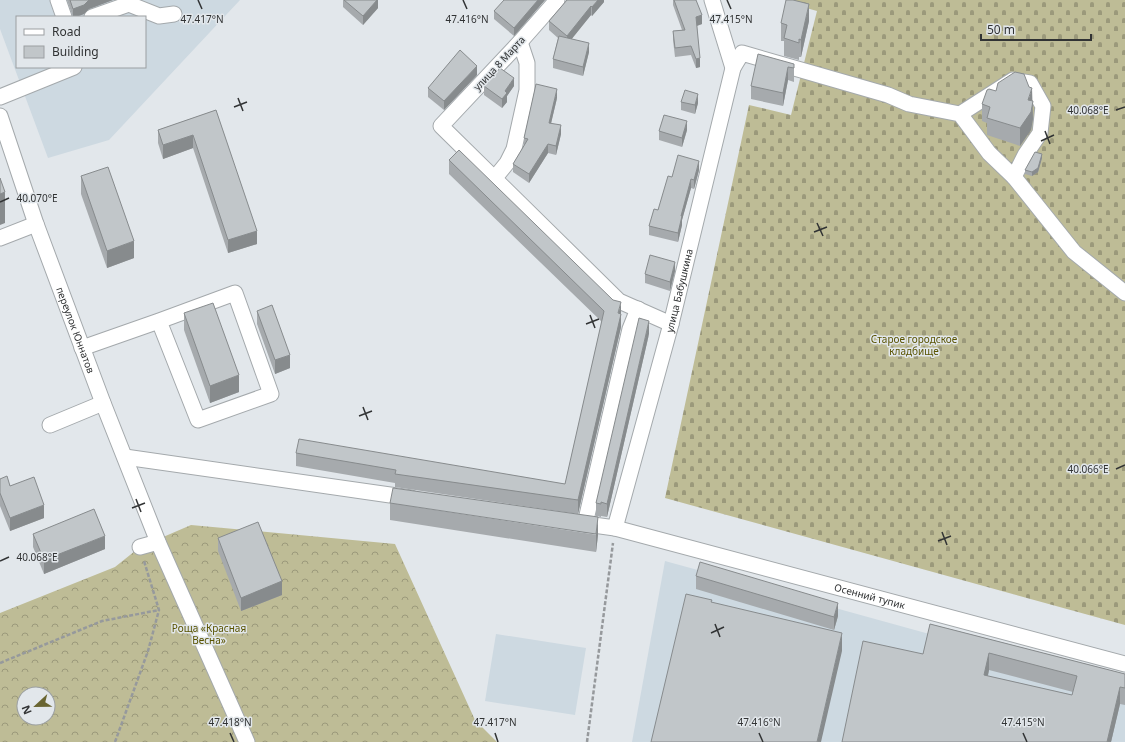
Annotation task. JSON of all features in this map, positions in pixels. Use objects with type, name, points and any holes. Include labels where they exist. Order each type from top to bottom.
[{"type":"street","points":[[58,0],[64,16]]},
{"type":"street","name":"улица 8 Марта","points":[[494,179],[441,126],[520,42],[556,0]]},
{"type":"street","points":[[712,0],[733,68]]},
{"type":"street","points":[[95,16],[129,4],[159,16],[174,14]]},
{"type":"street","points":[[520,42],[528,63],[527,90],[514,149],[507,163],[494,179],[619,301],[671,324]]},
{"type":"street","name":"улица Бабушкина","points":[[615,528],[671,324],[733,68],[742,53],[888,95],[909,104],[960,114]]},
{"type":"street","points":[[0,97],[72,68]]},
{"type":"street","points":[[1014,177],[1025,155],[1040,133],[1043,106],[1030,83],[1013,80],[960,114],[989,153],[1014,177],[1074,252],[1125,293]]},
{"type":"street","name":"переулок Юннатов","points":[[0,116],[36,224],[103,403],[158,542],[247,742]]},
{"type":"street","points":[[0,238],[36,224]]},
{"type":"street","points":[[82,348],[235,293],[271,394],[198,420],[159,321]]},
{"type":"street","points":[[585,524],[630,329],[638,309]]},
{"type":"street","points":[[50,424],[103,403]]},
{"type":"street","points":[[125,457],[421,500]]},
{"type":"street","name":"Осенний тупик","points":[[561,520],[615,528],[1125,664]]},
{"type":"street","points":[[140,547],[158,542]]},
{"type":"path","points":[[587,742],[615,528]]},
{"type":"path","points":[[115,742],[148,651],[159,610],[140,547]]},
{"type":"path","points":[[0,663],[102,621],[159,610]]},
{"type":"shaded area","points":[[0,0],[240,0],[109,140],[48,158],[0,29]]},
{"type":"shaded area","points":[[665,561],[1125,688],[1125,742],[632,742]]},
{"type":"shaded area","points":[[496,634],[586,648],[575,715],[485,701]]},
{"type":"green space","name":"Старое городское кладбище","points":[[793,0],[1125,0],[1125,625],[665,498],[749,105],[791,115],[817,11],[792,4]]},
{"type":"green space","name":"Роща «Красная Весна»","points":[[191,525],[395,544],[475,720],[497,742],[0,742],[0,613],[115,567],[140,547]]},
{"type":"building","points":[[70,0],[89,0],[84,5],[73,9]]},
{"type":"building","points":[[344,0],[377,0],[363,16]]},
{"type":"building","points":[[504,0],[538,0],[514,28],[494,11]]},
{"type":"building","points":[[567,0],[598,0],[592,7],[591,6],[567,36],[549,21]]},
{"type":"building","points":[[674,0],[696,0],[702,15],[696,17],[700,58],[696,59],[691,46],[675,48],[673,31],[685,30]]},
{"type":"building","points":[[786,0],[809,4],[799,43],[784,38],[787,25],[781,23]]},
{"type":"building","points":[[559,36],[589,43],[583,67],[553,59]]},
{"type":"building","points":[[460,50],[477,66],[444,101],[428,88]]},
{"type":"building","points":[[758,54],[794,64],[794,68],[788,67],[783,93],[751,86]]},
{"type":"building","points":[[500,68],[514,78],[505,91],[507,93],[502,99],[484,86]]},
{"type":"building","points":[[1015,72],[1024,74],[1029,87],[1032,88],[1028,100],[1033,101],[1031,112],[1020,128],[987,118],[990,107],[982,104],[987,90],[989,89],[996,91],[998,83]]},
{"type":"building","points":[[536,84],[557,89],[549,123],[561,125],[556,146],[548,144],[529,174],[513,164],[528,139],[524,138]]},
{"type":"building","points":[[685,90],[698,94],[695,105],[681,102]]},
{"type":"building","points":[[216,110],[257,231],[228,240],[193,135],[163,145],[158,130]]},
{"type":"building","points":[[664,115],[687,121],[682,138],[659,131]]},
{"type":"building","points":[[459,150],[613,300],[621,302],[618,313],[621,314],[578,500],[395,474],[396,470],[296,453],[299,439],[565,484],[604,311],[449,160]]},
{"type":"building","points":[[1035,152],[1042,154],[1038,168],[1032,172],[1025,170]]},
{"type":"building","points":[[678,155],[699,161],[694,180],[691,179],[678,233],[649,226],[654,209],[658,210],[668,176],[672,177]]},
{"type":"building","points":[[108,167],[134,241],[107,251],[81,176]]},
{"type":"building","points":[[0,178],[5,192],[0,194]]},
{"type":"building","points":[[650,255],[675,262],[670,282],[645,274]]},
{"type":"building","points":[[213,303],[239,375],[210,386],[184,313]]},
{"type":"building","points":[[272,305],[290,355],[275,360],[257,311]]},
{"type":"building","points":[[639,318],[649,321],[607,504],[601,502],[601,504],[596,503]]},
{"type":"building","points":[[7,476],[10,486],[34,477],[44,505],[10,518],[0,493],[0,479]]},
{"type":"building","points":[[393,488],[598,517],[596,534],[390,503]]},
{"type":"building","points":[[94,509],[105,536],[44,560],[33,534]]},
{"type":"building","points":[[258,522],[282,581],[241,598],[218,538]]},
{"type":"building","points":[[700,562],[838,603],[834,617],[696,576]]},
{"type":"building","points":[[686,594],[712,600],[711,602],[842,633],[817,742],[651,742]]},
{"type":"building","points":[[930,624],[1125,674],[1125,688],[1120,687],[1107,742],[842,742],[863,641],[923,654]],"holes":[[[989,653],[1077,676],[1072,695],[984,675]]]}]
